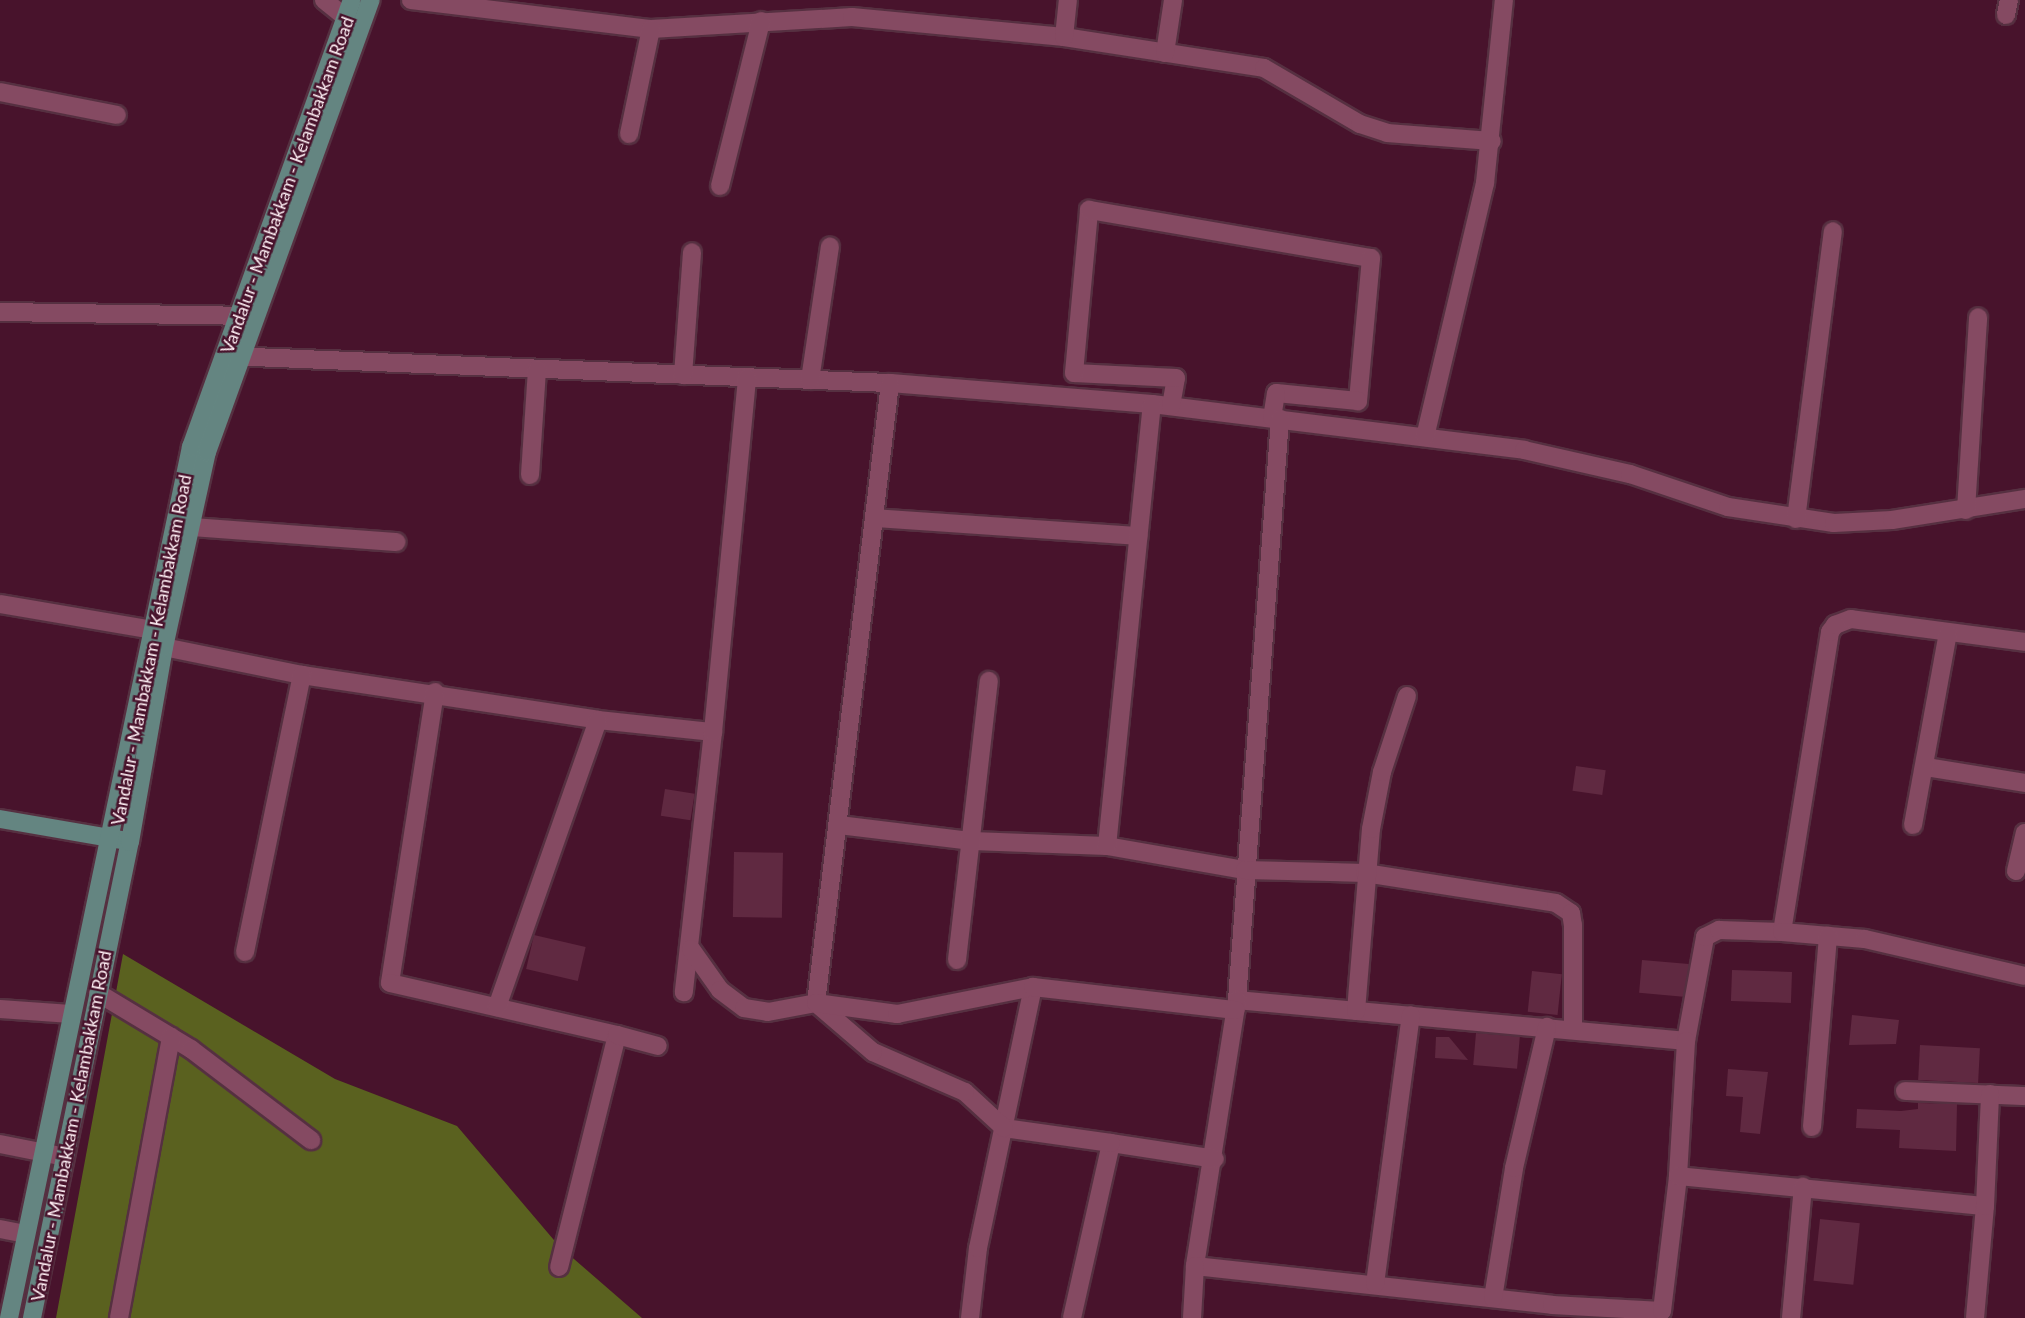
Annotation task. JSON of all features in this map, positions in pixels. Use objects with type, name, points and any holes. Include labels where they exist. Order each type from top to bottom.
[{"type":"main road","name":"Vandalur - Mambakkam - Kelambakkam Road","points":[[9,1318],[71,1014],[121,840],[207,452],[235,356],[352,0]]},
{"type":"main road","name":"Vandalur - Mambakkam - Kelambakkam Road","points":[[249,315],[371,0]]},
{"type":"main road","name":"Vandalur - Mambakkam - Kelambakkam Road","points":[[32,1318],[98,993],[154,630],[191,447],[235,356]]},
{"type":"main road","points":[[0,819],[121,840]]},
{"type":"street","points":[[324,0],[346,18]]},
{"type":"street","points":[[411,0],[651,29],[761,21],[853,9],[1064,37],[1264,68],[1360,124],[1387,133],[1492,141]]},
{"type":"street","points":[[1064,37],[1068,0]]},
{"type":"street","points":[[1165,53],[1173,0]]},
{"type":"street","points":[[1425,437],[1492,141],[1504,0]]},
{"type":"street","points":[[720,186],[761,21]]},
{"type":"street","points":[[629,134],[651,29]]},
{"type":"street","points":[[0,92],[117,115]]},
{"type":"street","points":[[1171,406],[1176,378],[1074,373],[1089,210],[1371,258],[1358,401],[1275,393],[1276,419],[1237,1005],[1215,1158],[1195,1266],[1192,1318]]},
{"type":"street","points":[[1796,519],[1833,231]]},
{"type":"street","points":[[810,380],[830,246]]},
{"type":"street","points":[[683,375],[692,252]]},
{"type":"street","points":[[0,312],[249,315]]},
{"type":"street","points":[[1966,510],[1978,316]]},
{"type":"street","points":[[235,356],[890,383],[1152,404],[1425,437],[1584,461],[1728,507],[1796,519],[1892,520],[2025,499]]},
{"type":"street","points":[[530,476],[537,369]]},
{"type":"street","points":[[684,992],[691,949],[747,378]]},
{"type":"street","points":[[816,1003],[890,383]]},
{"type":"street","points":[[1107,846],[1152,404]]},
{"type":"street","points":[[874,518],[1138,536]]},
{"type":"street","points":[[191,527],[396,542]]},
{"type":"street","points":[[0,604],[154,630]]},
{"type":"street","points":[[1782,932],[1830,632],[1842,620],[1851,619],[2025,642]]},
{"type":"street","points":[[1912,825],[1926,767],[1948,633]]},
{"type":"street","points":[[164,647],[302,675],[435,692],[598,720],[713,732]]},
{"type":"street","points":[[245,952],[302,675]]},
{"type":"street","points":[[957,960],[989,681]]},
{"type":"street","points":[[435,692],[390,983],[658,1046]]},
{"type":"street","points":[[1356,1011],[1365,873],[1382,772],[1407,696]]},
{"type":"street","points":[[497,1007],[598,720]]},
{"type":"street","points":[[1926,767],[2025,783]]},
{"type":"street","points":[[839,825],[972,841],[1107,846],[1245,870],[1365,873],[1564,906],[1573,925],[1573,1029]]},
{"type":"street","points":[[2016,871],[2025,833]]},
{"type":"street","points":[[1195,1266],[1493,1298],[1551,1311],[1661,1315],[1678,1176],[1686,1041],[1705,937],[1719,930],[1782,932],[1876,941],[2025,976]]},
{"type":"street","points":[[1812,1127],[1828,936]]},
{"type":"street","points":[[691,949],[720,990],[744,1008],[768,1012],[816,1003],[897,1014],[1033,987],[1237,1005],[1411,1015],[1686,1041]]},
{"type":"street","points":[[970,1318],[978,1248],[1033,987]]},
{"type":"street","points":[[98,993],[171,1037],[311,1140]]},
{"type":"street","points":[[816,1003],[873,1052],[965,1092],[1004,1128],[1215,1158]]},
{"type":"street","points":[[0,1009],[71,1014]]},
{"type":"street","points":[[1375,1284],[1411,1015]]},
{"type":"street","points":[[1493,1298],[1514,1168],[1547,1027]]},
{"type":"street","points":[[560,1267],[617,1035]]},
{"type":"street","points":[[119,1318],[171,1037]]},
{"type":"street","points":[[1905,1091],[2025,1096]]},
{"type":"street","points":[[1975,1318],[1985,1206],[1990,1094]]},
{"type":"street","points":[[1072,1318],[1111,1143]]},
{"type":"street","points":[[0,1144],[65,1157]]},
{"type":"street","points":[[1678,1176],[1985,1206]]},
{"type":"street","points":[[1791,1318],[1803,1187]]},
{"type":"street","points":[[0,1229],[26,1234]]},
{"type":"green space","points":[[123,954],[335,1079],[457,1126],[559,1246],[642,1318],[56,1318]]},
{"type":"building","points":[[1576,766],[1606,770],[1602,795],[1573,791]]},
{"type":"building","points":[[665,789],[695,794],[690,820],[661,816]]},
{"type":"building","points":[[734,852],[783,853],[782,918],[733,917]]},
{"type":"building","points":[[534,935],[586,947],[578,981],[526,969]]},
{"type":"building","points":[[1642,960],[1689,964],[1686,997],[1639,993]]},
{"type":"building","points":[[1732,970],[1792,972],[1791,1003],[1731,1001]]},
{"type":"building","points":[[1532,971],[1562,974],[1558,1015],[1528,1012]]},
{"type":"building","points":[[1852,1015],[1899,1020],[1896,1044],[1849,1045]]},
{"type":"building","points":[[1476,1033],[1520,1037],[1517,1069],[1473,1065]]},
{"type":"building","points":[[1436,1037],[1449,1037],[1468,1060],[1435,1058]]},
{"type":"building","points":[[1920,1045],[1980,1048],[1978,1083],[1918,1080]]},
{"type":"building","points":[[1728,1069],[1768,1072],[1760,1134],[1740,1132],[1743,1097],[1726,1096]]},
{"type":"building","points":[[1918,1103],[1957,1104],[1956,1151],[1899,1148],[1900,1130],[1856,1128],[1857,1109],[1901,1111],[1918,1109]]},
{"type":"building","points":[[1820,1219],[1860,1223],[1853,1285],[1814,1281]]}]
